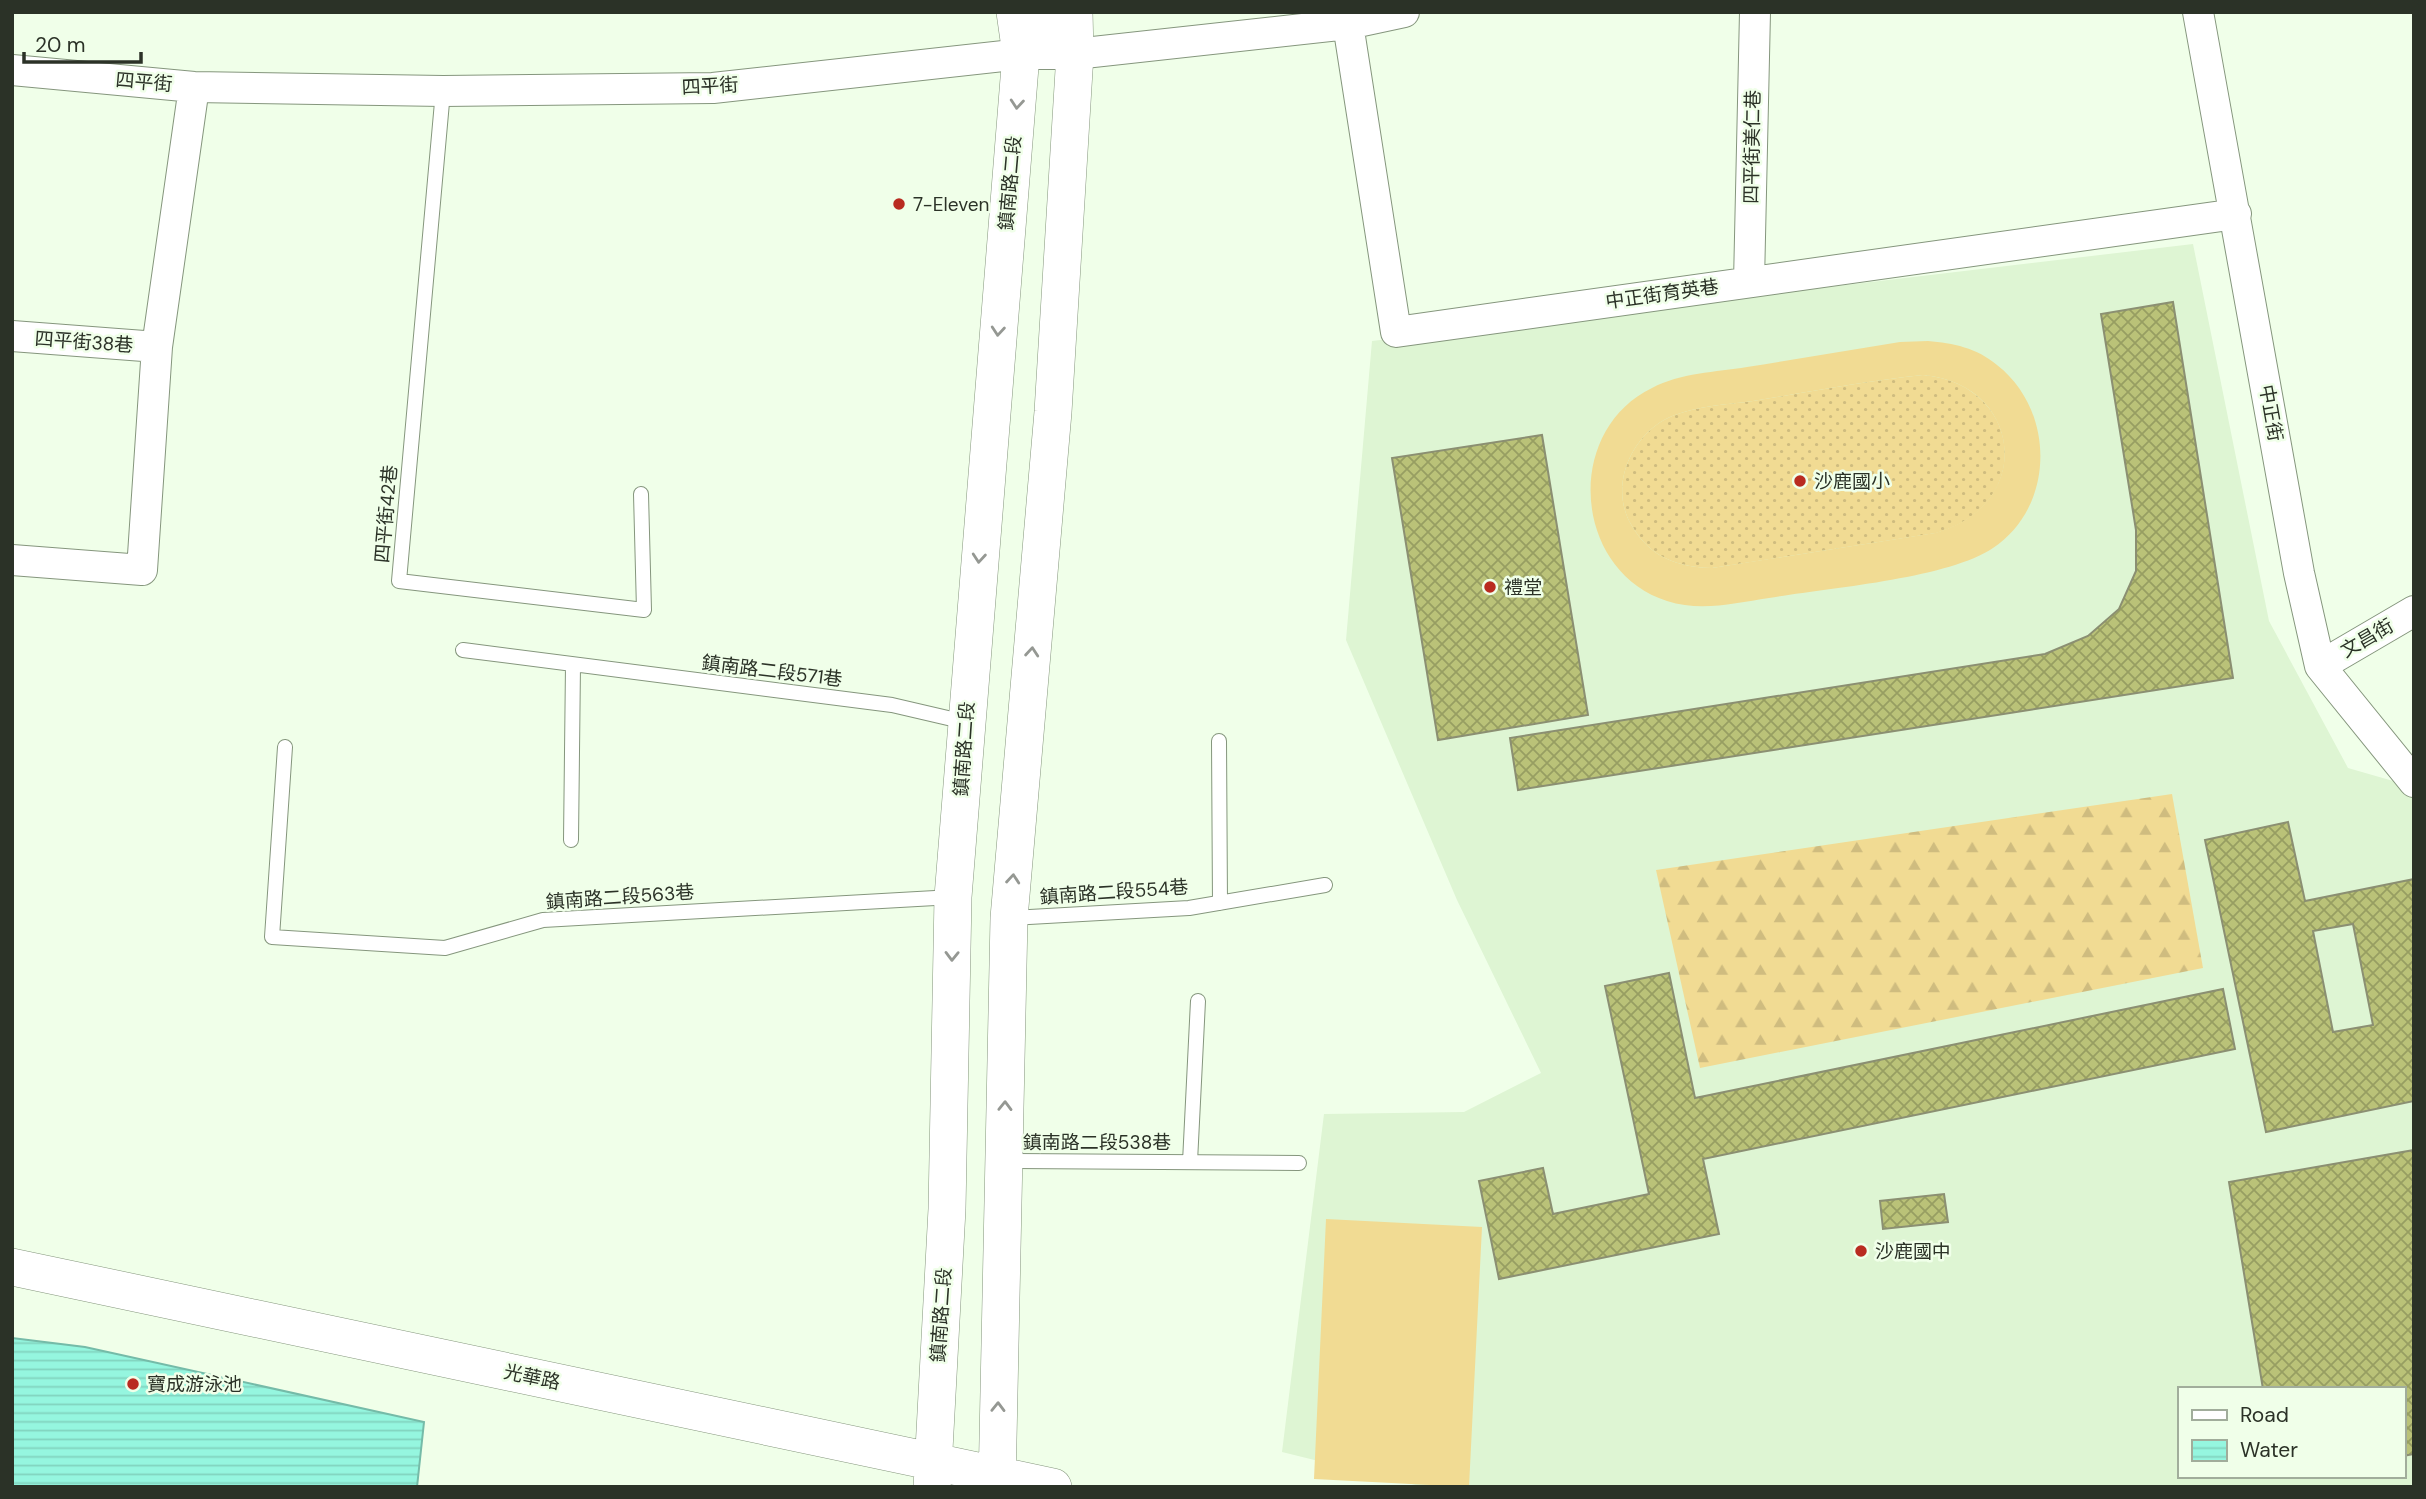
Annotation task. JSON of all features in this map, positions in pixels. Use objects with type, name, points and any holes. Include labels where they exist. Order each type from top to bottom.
[{"type":"street","name":"鎮南路二段","points":[[932,1474],[947,1209],[953,897],[965,722],[1021,54],[1015,12]]},
{"type":"street","points":[[1035,12],[1075,54]]},
{"type":"street","points":[[997,1481],[1009,918],[1053,412],[1075,54],[1074,12]]},
{"type":"street","name":"四平街","points":[[12,70],[194,86],[443,91],[713,88],[1021,54],[1075,54],[1349,24],[1404,12]]},
{"type":"street","name":"四平街美仁巷","points":[[1749,282],[1755,12]]},
{"type":"street","name":"中正街","points":[[2198,12],[2299,573],[2320,666],[2414,782]]},
{"type":"street","name":"中正街育英巷","points":[[1349,24],[1396,332],[2236,214]]},
{"type":"street","points":[[12,560],[142,570],[156,347],[194,86]]},
{"type":"street","name":"四平街38巷","points":[[12,336],[156,347]]},
{"type":"street","name":"文昌街","points":[[2320,666],[2414,611]]},
{"type":"street","name":"光華路","points":[[12,1268],[932,1474],[1052,1487]]},
{"type":"lane","name":"四平街42巷","points":[[443,91],[399,580],[644,610],[641,494]]},
{"type":"lane","name":"鎮南路二段571巷","points":[[463,650],[892,705],[965,722]]},
{"type":"lane","points":[[570,840],[573,665]]},
{"type":"lane","points":[[1219,741],[1220,902]]},
{"type":"lane","name":"鎮南路二段563巷","points":[[285,747],[272,937],[445,948],[543,920],[953,897]]},
{"type":"lane","name":"鎮南路二段554巷","points":[[1009,918],[1189,908],[1325,885]]},
{"type":"lane","name":"鎮南路二段538巷","points":[[1190,1162],[1198,1001]]},
{"type":"lane","name":"鎮南路二段538巷","points":[[1004,1161],[1299,1163]]},
{"type":"shaded area","points":[[2193,244],[2269,621],[2348,768],[2414,787],[2414,1487],[1424,1487],[1282,1452],[1324,1114],[1464,1112],[1541,1073],[1457,900],[1346,640],[1372,341]]},
{"type":"green space","points":[[1900,342],[1947,343],[1981,354],[2016,384],[2030,407],[2038,432],[2040,458],[2037,484],[2028,508],[2014,530],[1993,548],[1973,559],[1917,575],[1705,606],[1667,601],[1636,585],[1612,561],[1597,532],[1591,499],[1593,466],[1604,435],[1623,408],[1652,388],[1686,376]],"holes":[[[1923,375],[1956,383],[1981,400],[1997,422],[2004,447],[2002,473],[1990,498],[1968,519],[1935,533],[1712,568],[1687,565],[1656,553],[1639,537],[1625,512],[1623,481],[1632,453],[1652,429],[1674,415],[1708,407]]]},
{"type":"green space","points":[[1923,375],[1956,383],[1981,400],[1997,422],[2004,447],[2002,473],[1990,498],[1968,519],[1936,533],[1712,568],[1687,565],[1656,553],[1639,537],[1625,512],[1623,481],[1632,453],[1652,429],[1674,415],[1708,407]]},
{"type":"green space","points":[[2172,794],[2203,968],[1700,1068],[1656,870]]},
{"type":"green space","points":[[1326,1219],[1482,1227],[1469,1487],[1314,1479]]},
{"type":"water","name":"寶成游泳池","points":[[12,1338],[85,1347],[424,1422],[417,1487],[12,1487]]},
{"type":"building","points":[[2173,302],[2233,678],[1518,790],[1510,738],[2045,654],[2088,636],[2119,609],[2136,571],[2136,530],[2101,314]]},
{"type":"building","name":"禮堂","points":[[1542,435],[1588,715],[1438,740],[1392,458]]},
{"type":"building","points":[[2288,822],[2305,901],[2414,879],[2414,1101],[2266,1132],[2205,840]],"holes":[[[2353,924],[2373,1025],[2333,1032],[2313,931]]]},
{"type":"building","points":[[1669,973],[1695,1098],[2223,989],[2235,1049],[1703,1159],[1719,1234],[1499,1279],[1479,1181],[1543,1168],[1553,1214],[1649,1194],[1605,986]]},
{"type":"building","points":[[2414,1150],[2414,1454],[2405,1456],[2405,1387],[2263,1387],[2229,1182]]},
{"type":"building","points":[[1944,1194],[1948,1222],[1883,1229],[1880,1201]]},
{"type":"place","name":"7-Eleven","points":[[899,204]]},
{"type":"place","name":"沙鹿國小","points":[[1800,481]]},
{"type":"place","name":"禮堂","points":[[1490,587]]},
{"type":"place","name":"沙鹿國中","points":[[1861,1251]]},
{"type":"place","name":"寶成游泳池","points":[[133,1384]]}]
